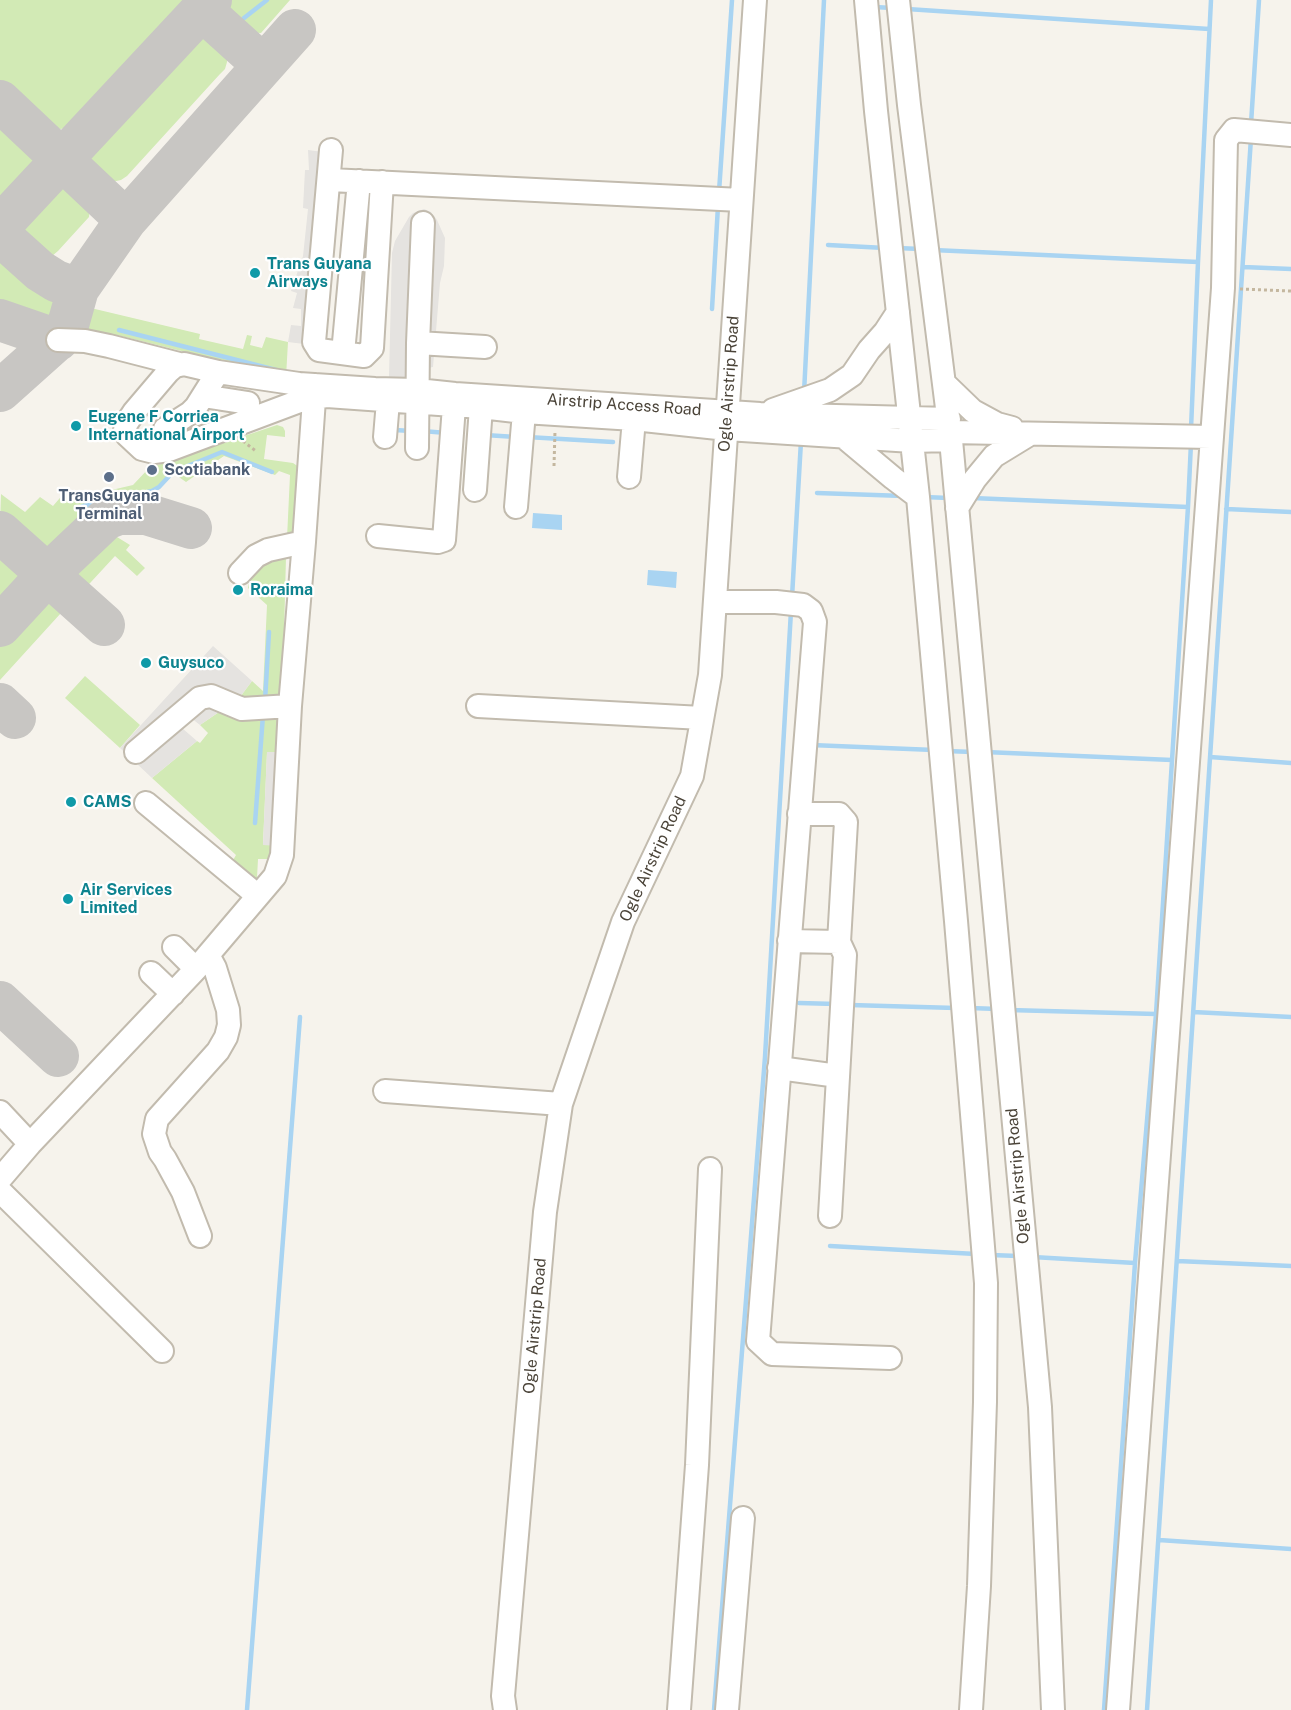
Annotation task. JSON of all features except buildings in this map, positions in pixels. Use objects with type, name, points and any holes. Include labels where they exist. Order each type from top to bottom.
[{"type":"street","name":"Ogle Airstrip Road","points":[[505,1710],[503,1696],[545,1212],[561,1104],[623,922],[692,776],[710,675],[755,0]]},
{"type":"street","points":[[866,0],[918,496],[986,1283],[985,1402],[979,1575],[971,1710]]},
{"type":"street","name":"Ogle Airstrip Road","points":[[898,0],[950,431],[1040,1407],[1053,1710]]},
{"type":"street","points":[[1118,1710],[1223,288],[1226,140],[1234,130],[1291,135]]},
{"type":"street","points":[[331,150],[314,342],[319,350],[364,356],[372,348],[382,182]]},
{"type":"street","points":[[330,180],[741,200]]},
{"type":"street","points":[[343,353],[359,181]]},
{"type":"street","points":[[417,419],[423,223]]},
{"type":"street","points":[[760,414],[830,390],[852,375],[898,312]]},
{"type":"street","name":"Airstrip Access Road","points":[[58,340],[85,341],[179,364],[315,391],[382,412],[417,419],[523,426],[634,419],[727,420],[760,414],[909,418],[950,431]]},
{"type":"street","points":[[418,343],[485,347]]},
{"type":"street","points":[[0,1179],[30,1144],[202,962],[275,876],[282,855],[284,706],[304,542],[315,391],[168,450],[149,452],[142,449],[127,435],[126,424],[168,372],[179,364]]},
{"type":"street","points":[[165,429],[190,413],[218,372]]},
{"type":"street","points":[[945,384],[973,411],[997,424],[1030,434]]},
{"type":"street","name":"Airstrip Access Road","points":[[417,419],[455,394],[727,420],[844,437],[912,441],[950,431]]},
{"type":"street","points":[[203,396],[249,403]]},
{"type":"street","points":[[629,477],[634,419]]},
{"type":"street","points":[[378,536],[438,542],[444,540],[453,420]]},
{"type":"street","points":[[475,490],[480,423]]},
{"type":"street","points":[[516,507],[523,426]]},
{"type":"street","points":[[950,431],[1212,437]]},
{"type":"street","points":[[957,508],[975,479],[994,456],[1030,434]]},
{"type":"street","points":[[844,437],[918,496]]},
{"type":"street","points":[[240,573],[256,556],[268,550],[304,542]]},
{"type":"street","points":[[715,602],[776,602],[803,605],[811,610],[815,622],[758,1341],[772,1354],[890,1358]]},
{"type":"street","points":[[136,752],[200,698],[211,696],[242,709],[284,706]]},
{"type":"street","points":[[478,706],[702,718]]},
{"type":"street","points":[[146,803],[258,896]]},
{"type":"street","points":[[799,814],[839,814],[846,822],[839,942],[844,956],[830,1216]]},
{"type":"street","points":[[789,941],[839,942]]},
{"type":"street","points":[[174,947],[215,968],[228,1010],[229,1025],[226,1038],[218,1051],[157,1119],[154,1134],[160,1152],[183,1192],[200,1236]]},
{"type":"street","points":[[151,973],[173,994]]},
{"type":"street","points":[[779,1068],[838,1076]]},
{"type":"street","points":[[385,1091],[561,1104]]},
{"type":"street","points":[[0,1112],[30,1144]]},
{"type":"street","points":[[679,1710],[697,1465],[710,1169]]},
{"type":"street","points":[[0,1191],[162,1351]]},
{"type":"street","points":[[727,1710],[742,1518]]},
{"type":"path","points":[[1223,288],[1291,291]]},
{"type":"path","points":[[554,466],[555,426]]},
{"type":"green space","points":[[0,0],[199,0],[86,117],[61,129],[47,127],[37,121],[0,84]]},
{"type":"green space","points":[[227,0],[290,0],[261,33],[242,32],[227,21],[225,13]]},
{"type":"green space","points":[[200,36],[214,38],[220,42],[227,55],[225,69],[127,176],[107,183],[94,177],[90,171],[88,157],[94,144],[187,43]]},
{"type":"green space","points":[[0,115],[34,148],[37,164],[35,173],[0,210]]},
{"type":"green space","points":[[62,184],[76,186],[85,193],[90,206],[89,217],[58,251],[44,258],[38,256],[23,242],[19,232],[20,225],[31,208],[51,189]]},
{"type":"green space","points":[[0,258],[16,264],[41,293],[59,303],[63,314],[57,324],[45,327],[0,315]]},
{"type":"green space","points":[[89,309],[200,334],[199,339],[243,349],[247,335],[252,336],[250,345],[262,348],[266,337],[288,342],[286,377],[117,335],[110,341],[79,330],[80,315]]},
{"type":"green space","points":[[277,425],[283,427],[285,437],[267,435],[264,459],[293,463],[302,469],[296,532],[287,538],[290,475],[279,471],[275,475],[224,456],[186,482],[173,473],[151,494],[158,503],[153,508],[131,506],[106,509],[87,517],[42,558],[34,556],[0,525],[1,494],[25,512],[40,497],[53,506],[65,492],[73,499],[133,485],[149,468]]},
{"type":"green space","points":[[105,536],[117,537],[130,545],[126,550],[145,568],[137,576],[115,556],[79,595],[56,576],[89,542]]},
{"type":"green space","points":[[0,550],[21,569],[24,582],[21,589],[0,611]]},
{"type":"green space","points":[[286,557],[281,691],[275,699],[237,701],[252,681],[263,691],[267,605],[248,588],[252,569],[256,561]]},
{"type":"green space","points":[[42,593],[61,613],[0,680],[0,636]]},
{"type":"green space","points":[[85,676],[140,725],[120,748],[65,698]]},
{"type":"green space","points":[[219,712],[276,718],[278,723],[276,752],[267,753],[263,844],[271,845],[270,859],[258,859],[257,878],[255,879],[232,862],[236,855],[152,778],[197,741],[200,743],[208,733],[200,725]]},
{"type":"shaded area","points":[[308,150],[323,152],[312,345],[288,342],[291,325],[301,326],[301,309],[293,308],[297,293],[291,291],[303,256],[308,209],[303,208],[305,170],[309,170]]},
{"type":"shaded area","points":[[424,209],[431,212],[437,220],[445,238],[433,367],[428,368],[422,377],[389,377],[392,253],[395,241],[409,217]]},
{"type":"shaded area","points":[[213,646],[252,681],[228,713],[219,712],[200,725],[191,718],[182,728],[197,741],[152,778],[120,748]]},
{"type":"shaded area","points":[[267,752],[281,752],[279,846],[263,845]]},
{"type":"water","points":[[533,513],[562,515],[562,530],[532,528]]},
{"type":"water","points":[[648,570],[677,572],[676,588],[647,585]]},
{"type":"waterway","points":[[244,18],[267,0]]},
{"type":"waterway","points":[[719,192],[732,0]]},
{"type":"waterway","points":[[804,393],[824,0]]},
{"type":"waterway","points":[[1191,429],[1211,0]]},
{"type":"waterway","points":[[1251,124],[1259,0]]},
{"type":"waterway","points":[[874,7],[893,8]]},
{"type":"waterway","points":[[907,9],[1209,29]]},
{"type":"waterway","points":[[1147,1710],[1251,138]]},
{"type":"waterway","points":[[712,309],[718,206]]},
{"type":"waterway","points":[[828,245],[885,248]]},
{"type":"waterway","points":[[897,248],[921,249]]},
{"type":"waterway","points":[[933,250],[1198,262]]},
{"type":"waterway","points":[[1243,267],[1291,269]]},
{"type":"waterway","points":[[119,330],[276,370]]},
{"type":"waterway","points":[[395,430],[411,431]]},
{"type":"waterway","points":[[422,431],[447,433]]},
{"type":"waterway","points":[[485,435],[516,437]]},
{"type":"waterway","points":[[527,437],[613,442]]},
{"type":"waterway","points":[[792,597],[801,441]]},
{"type":"waterway","points":[[1104,1710],[1135,1263],[1156,1014],[1191,443]]},
{"type":"waterway","points":[[83,506],[152,491],[173,472],[222,452],[272,472]]},
{"type":"waterway","points":[[817,493],[904,496]]},
{"type":"waterway","points":[[924,497],[949,498]]},
{"type":"waterway","points":[[972,498],[1188,507]]},
{"type":"waterway","points":[[1226,509],[1291,512]]},
{"type":"waterway","points":[[714,1710],[765,1057],[791,611]]},
{"type":"waterway","points":[[265,701],[269,632]]},
{"type":"waterway","points":[[255,823],[263,715]]},
{"type":"waterway","points":[[811,745],[934,750]]},
{"type":"waterway","points":[[946,751],[973,752]]},
{"type":"waterway","points":[[985,752],[1172,760]]},
{"type":"waterway","points":[[1210,757],[1291,763]]},
{"type":"waterway","points":[[799,1003],[836,1004]]},
{"type":"waterway","points":[[850,1005],[956,1008]]},
{"type":"waterway","points":[[970,1008],[998,1009]]},
{"type":"waterway","points":[[1009,1010],[1156,1014]]},
{"type":"waterway","points":[[1193,1012],[1291,1017]]},
{"type":"waterway","points":[[247,1710],[300,1017]]},
{"type":"waterway","points":[[830,1246],[976,1254]]},
{"type":"waterway","points":[[991,1255],[1018,1256]]},
{"type":"waterway","points":[[1033,1257],[1135,1263]]},
{"type":"waterway","points":[[1177,1261],[1291,1266]]},
{"type":"waterway","points":[[1159,1540],[1291,1549]]},
{"type":"taxiway","points":[[0,226],[211,0]]},
{"type":"taxiway","points":[[202,10],[263,65]]},
{"type":"taxiway","points":[[0,391],[66,332],[78,289],[126,220],[295,30]]},
{"type":"taxiway","points":[[0,101],[126,220]]},
{"type":"taxiway","points":[[0,235],[40,271],[56,281],[78,289]]},
{"type":"taxiway","points":[[0,320],[58,340]]},
{"type":"taxiway","points":[[0,626],[48,574],[106,519],[119,514],[146,514],[191,528]]},
{"type":"taxiway","points":[[0,532],[104,625]]},
{"type":"taxiway","points":[[0,704],[15,718]]},
{"type":"taxiway","points":[[0,1002],[58,1056]]},
{"type":"place","name":"Trans Guyana Airways","points":[[255,273]]},
{"type":"place","name":"Eugene F Corriea International Airport","points":[[76,426]]},
{"type":"place","name":"Scotiabank","points":[[152,470]]},
{"type":"place","name":"TransGuyana Terminal","points":[[109,477]]},
{"type":"place","name":"Roraima","points":[[238,590]]},
{"type":"place","name":"Guysuco","points":[[146,663]]},
{"type":"place","name":"CAMS","points":[[71,802]]},
{"type":"place","name":"Air Services Limited","points":[[68,899]]}]
